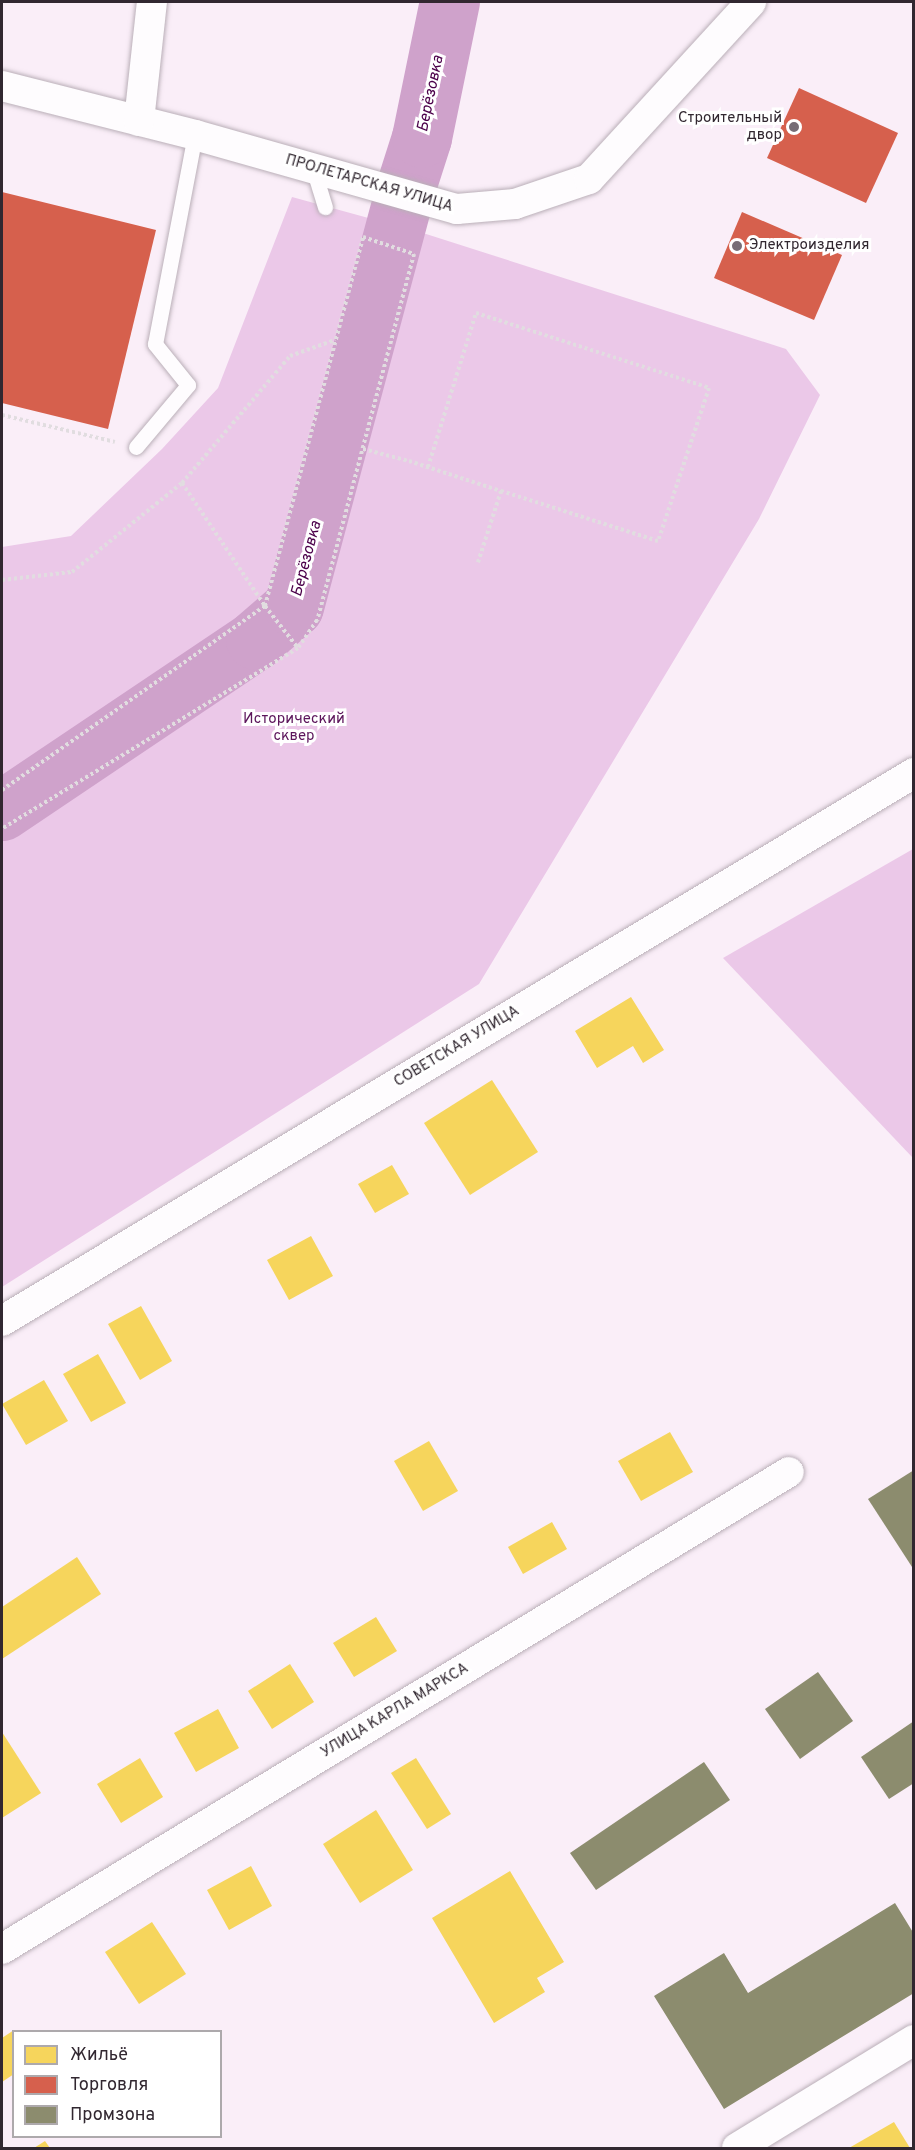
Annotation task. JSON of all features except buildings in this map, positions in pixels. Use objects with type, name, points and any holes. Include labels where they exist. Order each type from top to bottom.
[{"type":"street","points":[[139,121],[152,2]]},
{"type":"street","name":"ПРОЛЕТАРСКАЯ УЛИЦА","points":[[2,86],[195,135],[457,209],[515,204],[589,179],[751,2]]},
{"type":"street","name":"СОВЕТСКАЯ УЛИЦА","points":[[4,1312],[914,773]]},
{"type":"street","name":"УЛИЦА КАРЛА МАРКСА","points":[[2,1949],[789,1472]]},
{"type":"street","points":[[737,2148],[914,2040]]},
{"type":"lane","points":[[136,447],[188,385],[154,344],[195,135]]},
{"type":"lane","points":[[314,168],[325,207]]},
{"type":"path","points":[[2,790],[265,606],[363,237],[414,254],[317,620],[298,648],[2,828]]},
{"type":"path","points":[[363,449],[428,467],[658,541],[709,388],[476,313],[428,467]]},
{"type":"path","points":[[2,580],[72,572],[182,483],[290,356],[336,339]]},
{"type":"path","points":[[2,416],[136,447]]},
{"type":"path","points":[[182,483],[265,606],[298,648]]},
{"type":"path","points":[[478,562],[501,490]]},
{"type":"green space","name":"Исторический сквер","points":[[292,197],[423,233],[786,349],[820,395],[759,519],[479,984],[2,1287],[2,547],[71,536],[162,449],[218,388]]},
{"type":"green space","points":[[913,849],[913,1158],[723,958]]},
{"type":"waterway","name":"Берёзовка","points":[[407,185],[422,138],[450,2]]},
{"type":"waterway","name":"Берёзовка","points":[[2,811],[256,640],[294,607],[403,200]]},
{"type":"place","name":"Строительный двор","points":[[794,127]]},
{"type":"place","name":"Электроизделия","points":[[737,246]]}]
